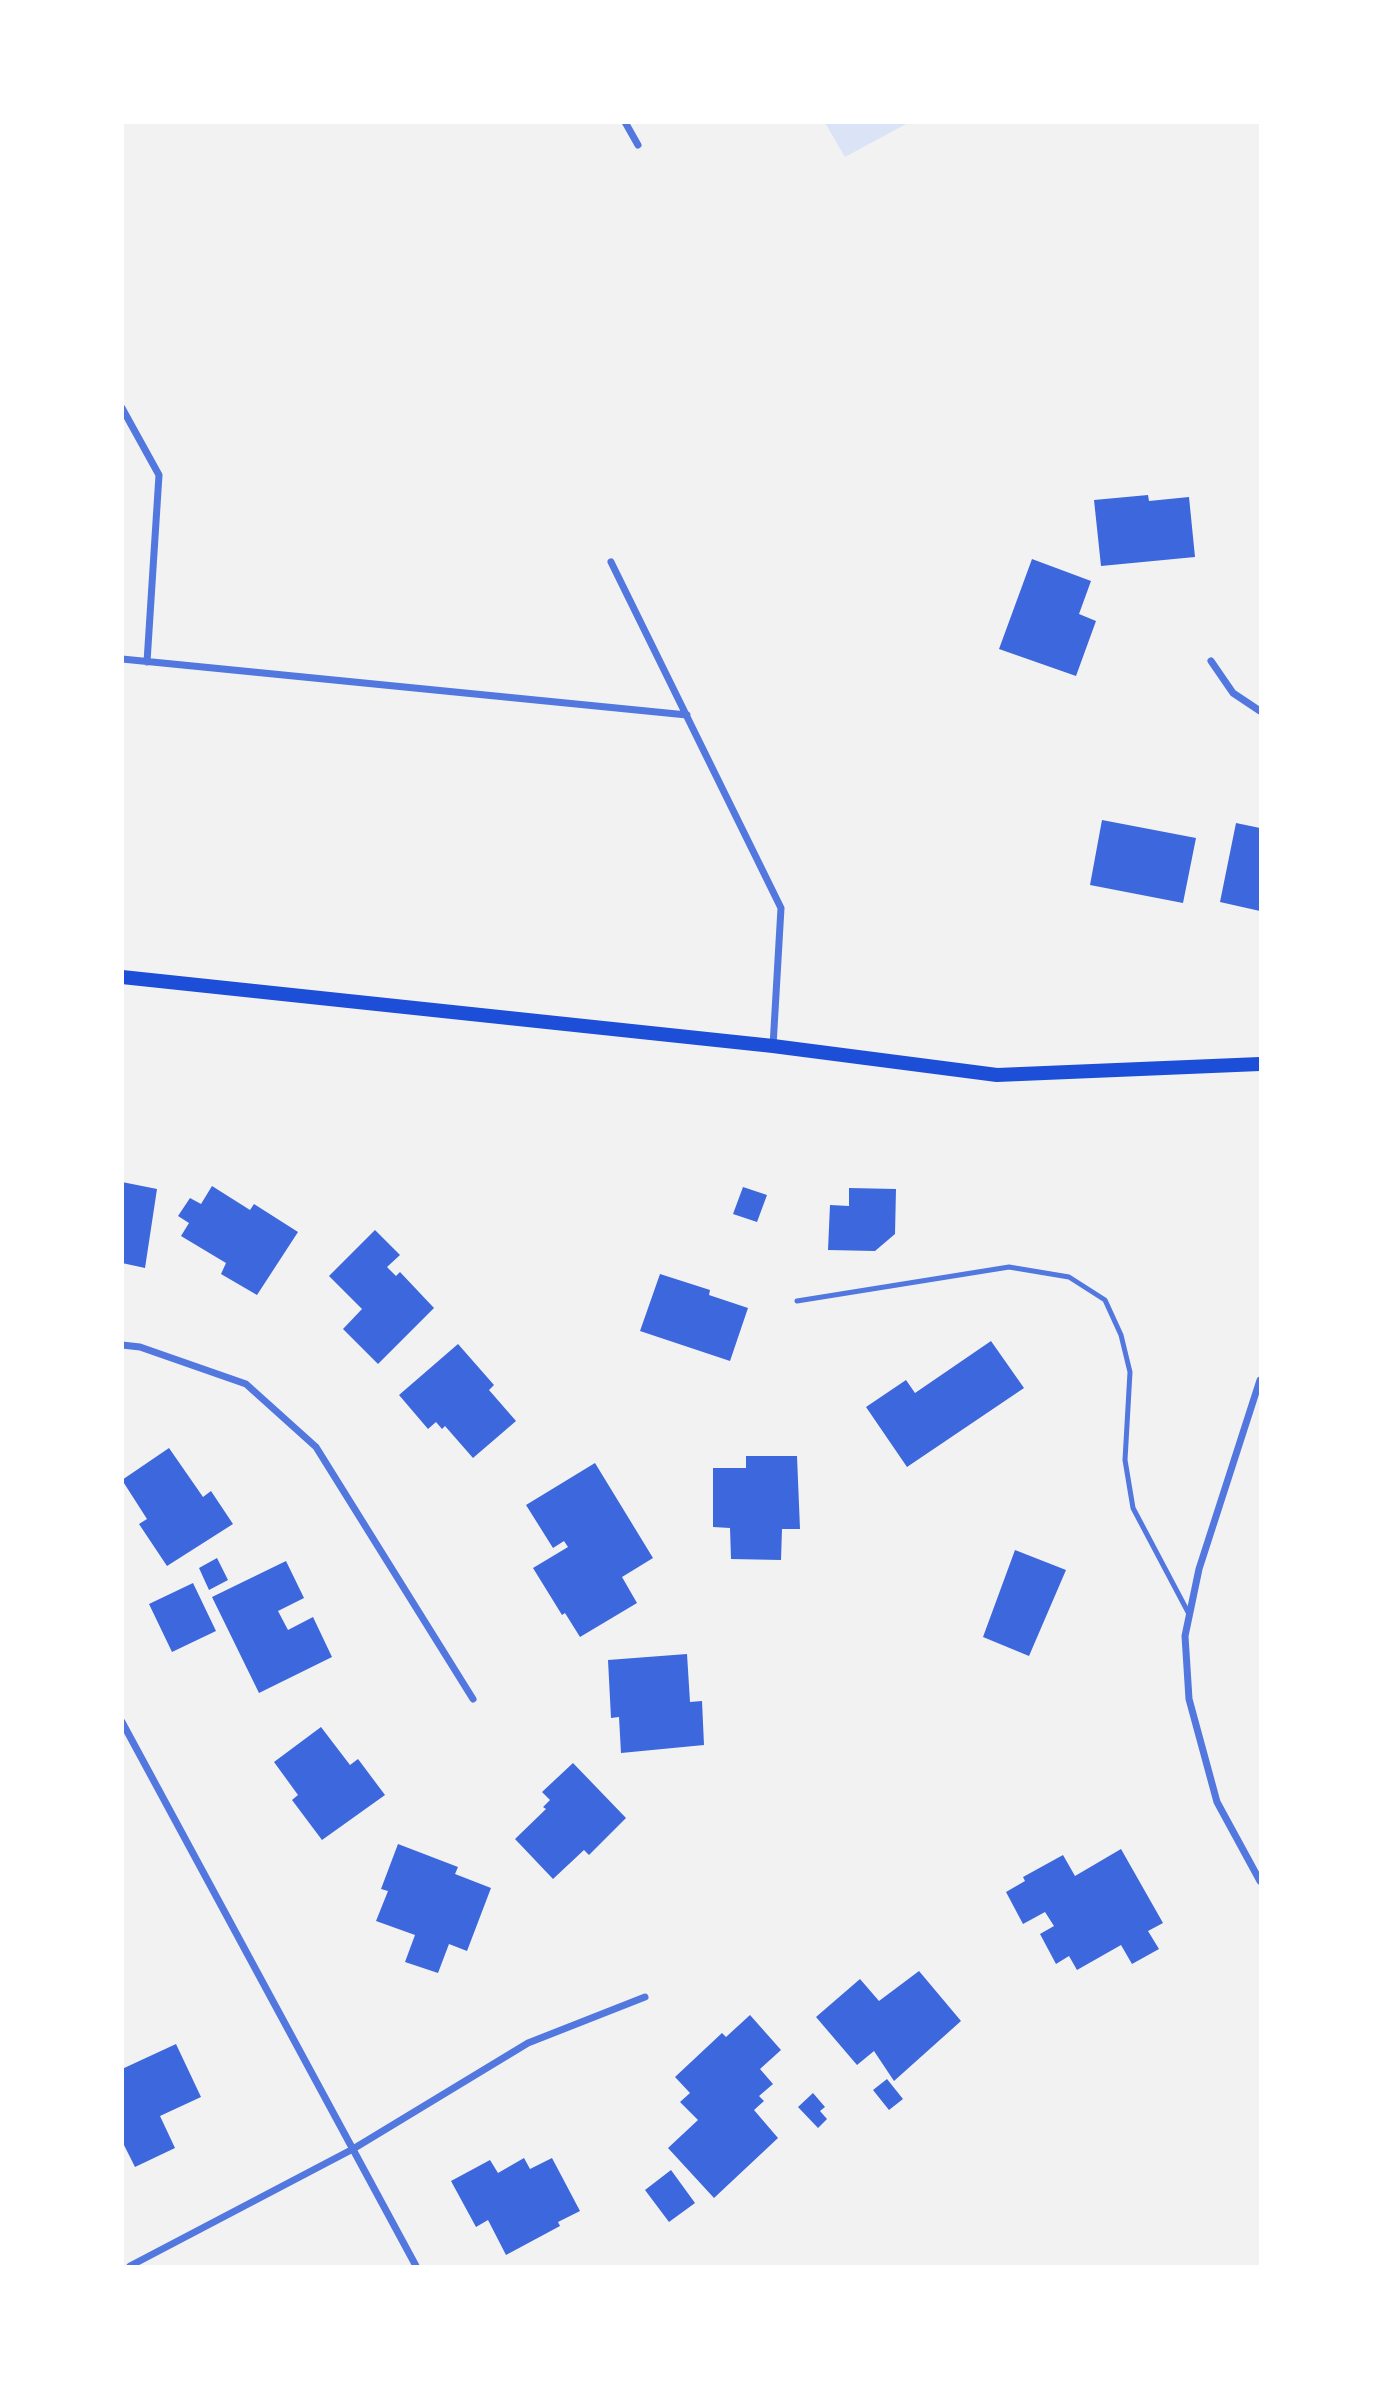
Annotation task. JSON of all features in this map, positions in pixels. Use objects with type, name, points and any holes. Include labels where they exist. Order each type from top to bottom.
[{"type":"main road","points":[[122,977],[773,1046],[997,1075],[1261,1064]]},
{"type":"street","points":[[625,122],[638,145]]},
{"type":"street","points":[[122,408],[159,475],[147,662]]},
{"type":"street","points":[[611,562],[781,908],[773,1046]]},
{"type":"street","points":[[122,659],[687,716]]},
{"type":"street","points":[[1211,662],[1233,693],[1261,711]]},
{"type":"street","points":[[122,1345],[140,1347],[246,1384],[316,1447],[473,1699]]},
{"type":"street","points":[[1261,1380],[1199,1569],[1185,1636],[1189,1699],[1217,1802],[1261,1881]]},
{"type":"street","points":[[122,1722],[416,2266]]},
{"type":"street","points":[[130,2266],[353,2148],[528,2043],[645,1997]]},
{"type":"lane","points":[[797,1301],[1009,1267],[1069,1277],[1105,1300],[1121,1335],[1130,1372],[1125,1460],[1133,1508],[1189,1614]]},
{"type":"shaded area","points":[[825,123],[908,123],[845,157]]},
{"type":"building","points":[[1148,495],[1149,501],[1189,497],[1195,557],[1101,566],[1094,500]]},
{"type":"building","points":[[1032,559],[1091,581],[1079,614],[1096,621],[1076,676],[999,649]]},
{"type":"building","points":[[1102,820],[1196,838],[1183,903],[1090,885]]},
{"type":"building","points":[[1236,823],[1260,828],[1260,911],[1220,902]]},
{"type":"building","points":[[122,1182],[157,1189],[145,1268],[122,1263]]},
{"type":"building","points":[[212,1186],[250,1210],[254,1204],[298,1232],[257,1295],[221,1274],[226,1263],[181,1236],[189,1223],[178,1216],[190,1198],[201,1204]]},
{"type":"building","points":[[743,1187],[767,1195],[757,1222],[733,1214]]},
{"type":"building","points":[[849,1188],[896,1189],[895,1234],[875,1251],[828,1250],[830,1205],[849,1206]]},
{"type":"building","points":[[375,1230],[400,1255],[387,1267],[396,1276],[400,1272],[434,1308],[378,1364],[343,1329],[362,1309],[329,1276]]},
{"type":"building","points":[[660,1274],[710,1290],[709,1295],[748,1308],[730,1361],[640,1331]]},
{"type":"building","points":[[991,1341],[1024,1388],[907,1467],[866,1407],[906,1380],[915,1393]]},
{"type":"building","points":[[458,1344],[494,1385],[489,1390],[516,1421],[473,1458],[445,1426],[442,1429],[436,1422],[428,1429],[399,1395]]},
{"type":"building","points":[[169,1448],[203,1497],[211,1491],[233,1524],[167,1566],[139,1524],[147,1519],[122,1480]]},
{"type":"building","points":[[746,1456],[797,1456],[800,1529],[782,1529],[781,1560],[731,1559],[730,1528],[713,1527],[713,1468],[746,1468]]},
{"type":"building","points":[[595,1463],[653,1558],[622,1577],[637,1603],[580,1637],[565,1613],[562,1615],[533,1568],[568,1547],[564,1541],[553,1548],[526,1505]]},
{"type":"building","points":[[1015,1550],[1066,1570],[1029,1656],[983,1637]]},
{"type":"building","points":[[217,1558],[228,1580],[209,1590],[199,1568]]},
{"type":"building","points":[[286,1561],[304,1598],[278,1611],[288,1630],[313,1617],[332,1657],[259,1693],[212,1597]]},
{"type":"building","points":[[193,1583],[216,1631],[172,1652],[149,1604]]},
{"type":"building","points":[[687,1654],[690,1702],[702,1701],[704,1745],[621,1753],[619,1717],[611,1718],[608,1660]]},
{"type":"building","points":[[321,1727],[350,1765],[358,1759],[385,1795],[322,1840],[292,1800],[298,1795],[274,1762]]},
{"type":"building","points":[[573,1763],[626,1818],[589,1855],[584,1850],[553,1879],[515,1839],[546,1809],[543,1807],[550,1800],[542,1792]]},
{"type":"building","points":[[398,1844],[458,1867],[455,1874],[491,1888],[467,1951],[449,1944],[438,1973],[405,1962],[415,1935],[376,1921],[388,1891],[381,1889]]},
{"type":"building","points":[[1121,1849],[1163,1923],[1148,1931],[1159,1949],[1132,1964],[1121,1945],[1077,1970],[1069,1956],[1056,1964],[1040,1934],[1054,1926],[1045,1912],[1023,1924],[1006,1892],[1025,1881],[1023,1877],[1063,1855],[1075,1876]]},
{"type":"building","points":[[919,1971],[961,2021],[894,2081],[874,2051],[857,2065],[816,2017],[860,1979],[879,2001]]},
{"type":"building","points":[[750,2015],[781,2050],[760,2069],[773,2084],[759,2096],[764,2101],[754,2110],[778,2138],[714,2198],[668,2148],[698,2120],[680,2102],[690,2093],[675,2077],[722,2033],[726,2037]]},
{"type":"building","points":[[176,2044],[201,2097],[160,2116],[175,2148],[135,2167],[122,2141],[122,2069]]},
{"type":"building","points":[[887,2079],[903,2099],[889,2110],[873,2090]]},
{"type":"building","points":[[813,2093],[825,2107],[820,2111],[827,2119],[818,2128],[798,2107]]},
{"type":"building","points":[[524,2158],[530,2169],[552,2158],[580,2211],[558,2222],[560,2226],[506,2255],[488,2220],[476,2227],[451,2181],[490,2160],[498,2173]]},
{"type":"building","points":[[671,2170],[695,2203],[669,2222],[645,2190]]}]
